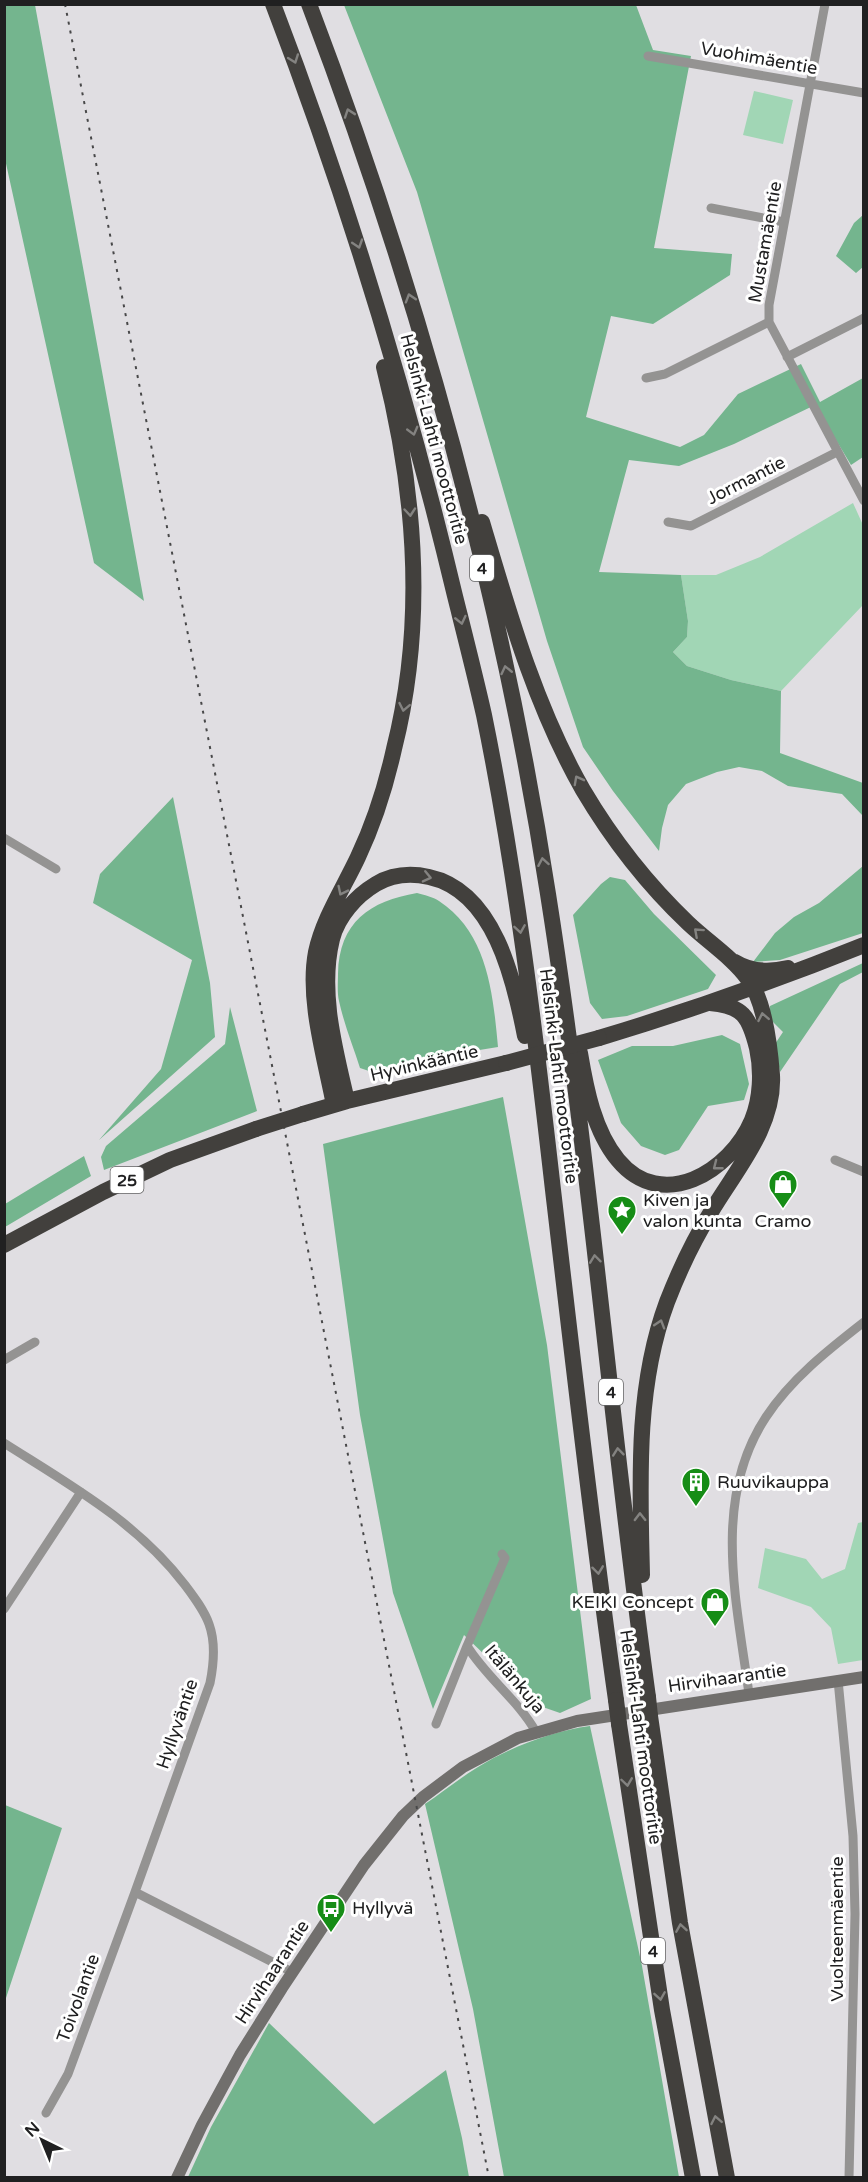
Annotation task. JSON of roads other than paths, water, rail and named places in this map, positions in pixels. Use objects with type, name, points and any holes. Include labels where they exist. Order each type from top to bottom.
[{"type":"highway","name":"Helsinki-Lahti moottoritie","points":[[273,4],[312,107],[395,364],[437,518],[483,715],[521,932],[535,1030],[599,1580],[619,1724],[662,2010],[693,2178]]},
{"type":"highway","name":"Helsinki-Lahti moottoritie","points":[[309,4],[342,91],[380,203],[427,352],[465,494],[511,695],[549,898],[584,1160],[650,1716],[682,1934],[727,2178]]},
{"type":"highway","points":[[341,1103],[318,1018],[314,977],[316,952],[322,932],[360,854],[385,785],[405,702],[412,650],[415,598],[409,493],[391,396],[367,305],[366,270]]},
{"type":"highway","points":[[427,352],[525,661],[562,750],[602,820],[639,871],[689,924],[740,970],[753,988],[761,1008],[772,1077],[768,1109],[755,1141],[696,1238],[678,1274],[657,1334],[650,1369],[641,1446],[642,1575],[639,1636]]},
{"type":"highway","points":[[341,1103],[328,1007],[327,971],[333,936],[338,924],[349,907],[364,891],[381,881],[416,874],[452,885],[478,908],[491,929],[510,974],[525,1035],[557,1222]]},
{"type":"highway","points":[[549,898],[594,1113],[602,1133],[618,1160],[643,1180],[656,1184],[674,1185],[698,1179],[712,1171],[736,1148],[753,1119],[758,1103],[760,1079],[758,1055],[751,1028],[742,1012],[736,1008],[710,1003]]},
{"type":"highway","name":"Hyvinkääntie","points":[[4,1245],[103,1191],[170,1160],[256,1129],[341,1103],[506,1064],[599,1038],[753,988],[864,945]]},
{"type":"highway","points":[[722,953],[740,965],[763,971],[833,957]]},
{"type":"street","name":"Mustamäentie","points":[[825,4],[769,305],[769,322],[864,501]]},
{"type":"street","name":"Vuohimäentie","points":[[648,56],[864,93]]},
{"type":"street","points":[[711,208],[784,222]]},
{"type":"street","points":[[787,357],[864,318]]},
{"type":"street","points":[[646,378],[664,375],[769,322]]},
{"type":"street","name":"Jormantie","points":[[668,522],[691,526],[837,452]]},
{"type":"street","points":[[4,838],[56,869]]},
{"type":"street","points":[[835,1160],[864,1172]]},
{"type":"street","points":[[749,1694],[732,1566],[732,1527],[736,1492],[744,1460],[766,1416],[782,1396],[820,1358],[864,1322]]},
{"type":"street","points":[[4,1360],[35,1342]]},
{"type":"street","name":"Hyllyväntie","points":[[4,1443],[81,1492],[131,1528],[173,1570],[196,1599],[209,1623],[214,1645],[210,1683],[135,1892]]},
{"type":"street","points":[[4,1609],[81,1492]]},
{"type":"street","name":"Itälänkuja","points":[[436,1724],[505,1558],[502,1554]]},
{"type":"street","name":"Itälänkuja","points":[[467,1646],[478,1664],[522,1710],[536,1732]]},
{"type":"street","name":"Hirvihaarantie","points":[[177,2178],[202,2125],[240,2055],[364,1864],[403,1816],[423,1797],[463,1767],[518,1738],[577,1720],[864,1677]]},
{"type":"street","name":"Vuolteenmäentie","points":[[838,1680],[853,1836],[855,1914],[854,2048],[849,2178]]},
{"type":"street","points":[[135,1892],[292,1972]]},
{"type":"street","name":"Toivolantie","points":[[46,2113],[68,2074],[135,1892]]},
{"type":"railway","points":[[65,4],[489,2178]]},
{"type":"place","name":"Cramo","points":[[783,1210]]},
{"type":"place","name":"Kiven ja valon kunta","points":[[622,1236]]},
{"type":"place","name":"Ruuvikauppa","points":[[696,1508]]},
{"type":"place","name":"KEIKI Concept","points":[[715,1628]]},
{"type":"place","name":"Hyllyvä","points":[[331,1934]]}]
